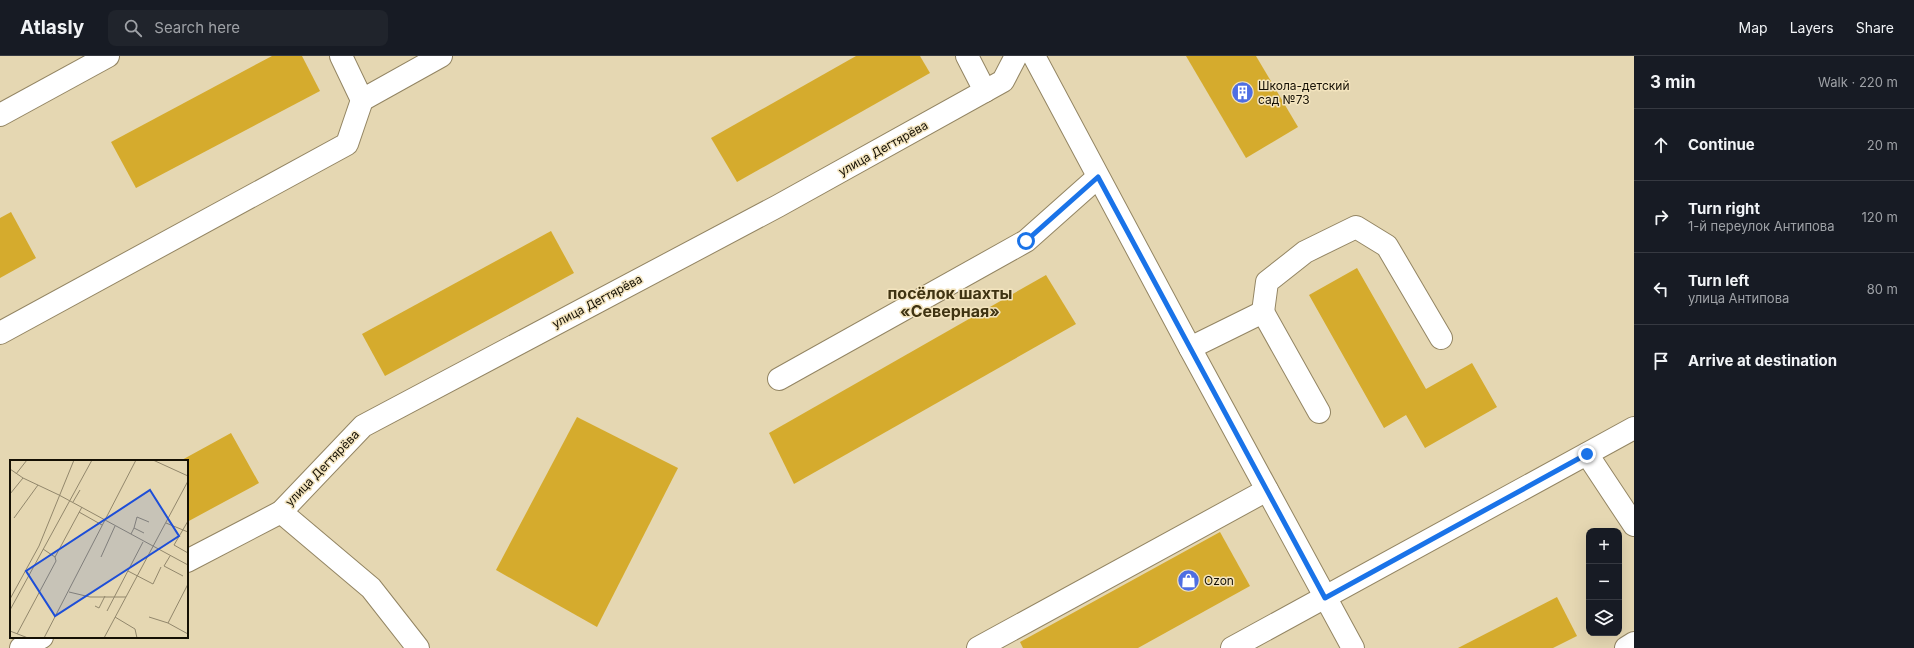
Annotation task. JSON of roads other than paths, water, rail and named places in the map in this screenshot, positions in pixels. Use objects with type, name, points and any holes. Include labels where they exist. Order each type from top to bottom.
[{"type":"main road","points":[[0,115],[108,56]]},
{"type":"main road","points":[[341,56],[362,100]]},
{"type":"main road","points":[[0,333],[347,144],[362,100],[441,56]]},
{"type":"main road","points":[[967,56],[985,91]]},
{"type":"main road","name":"улица Дегтярёва","points":[[188,560],[281,512],[363,426],[778,206],[1003,81],[1016,56]]},
{"type":"main road","points":[[1034,56],[1353,648]]},
{"type":"main road","points":[[779,379],[1026,241],[1098,177]]},
{"type":"main road","points":[[1319,412],[1263,312],[1267,282],[1305,252],[1356,227],[1387,246],[1441,338]]},
{"type":"main road","points":[[1190,348],[1263,312]]},
{"type":"main road","points":[[1232,648],[1634,428]]},
{"type":"main road","points":[[1587,454],[1634,524]]},
{"type":"main road","points":[[978,648],[1267,490]]},
{"type":"main road","points":[[281,512],[371,588],[418,648]]},
{"type":"main road","points":[[21,648],[40,638]]},
{"type":"main road","points":[[1626,648],[1634,643]]},
{"type":"place","name":"Школа-детский сад №73","points":[[1242,92]]},
{"type":"place","name":"Ozon","points":[[1188,580]]},
{"type":"district","name":"посёлок шахты «Северная»","points":[[950,302]]}]
